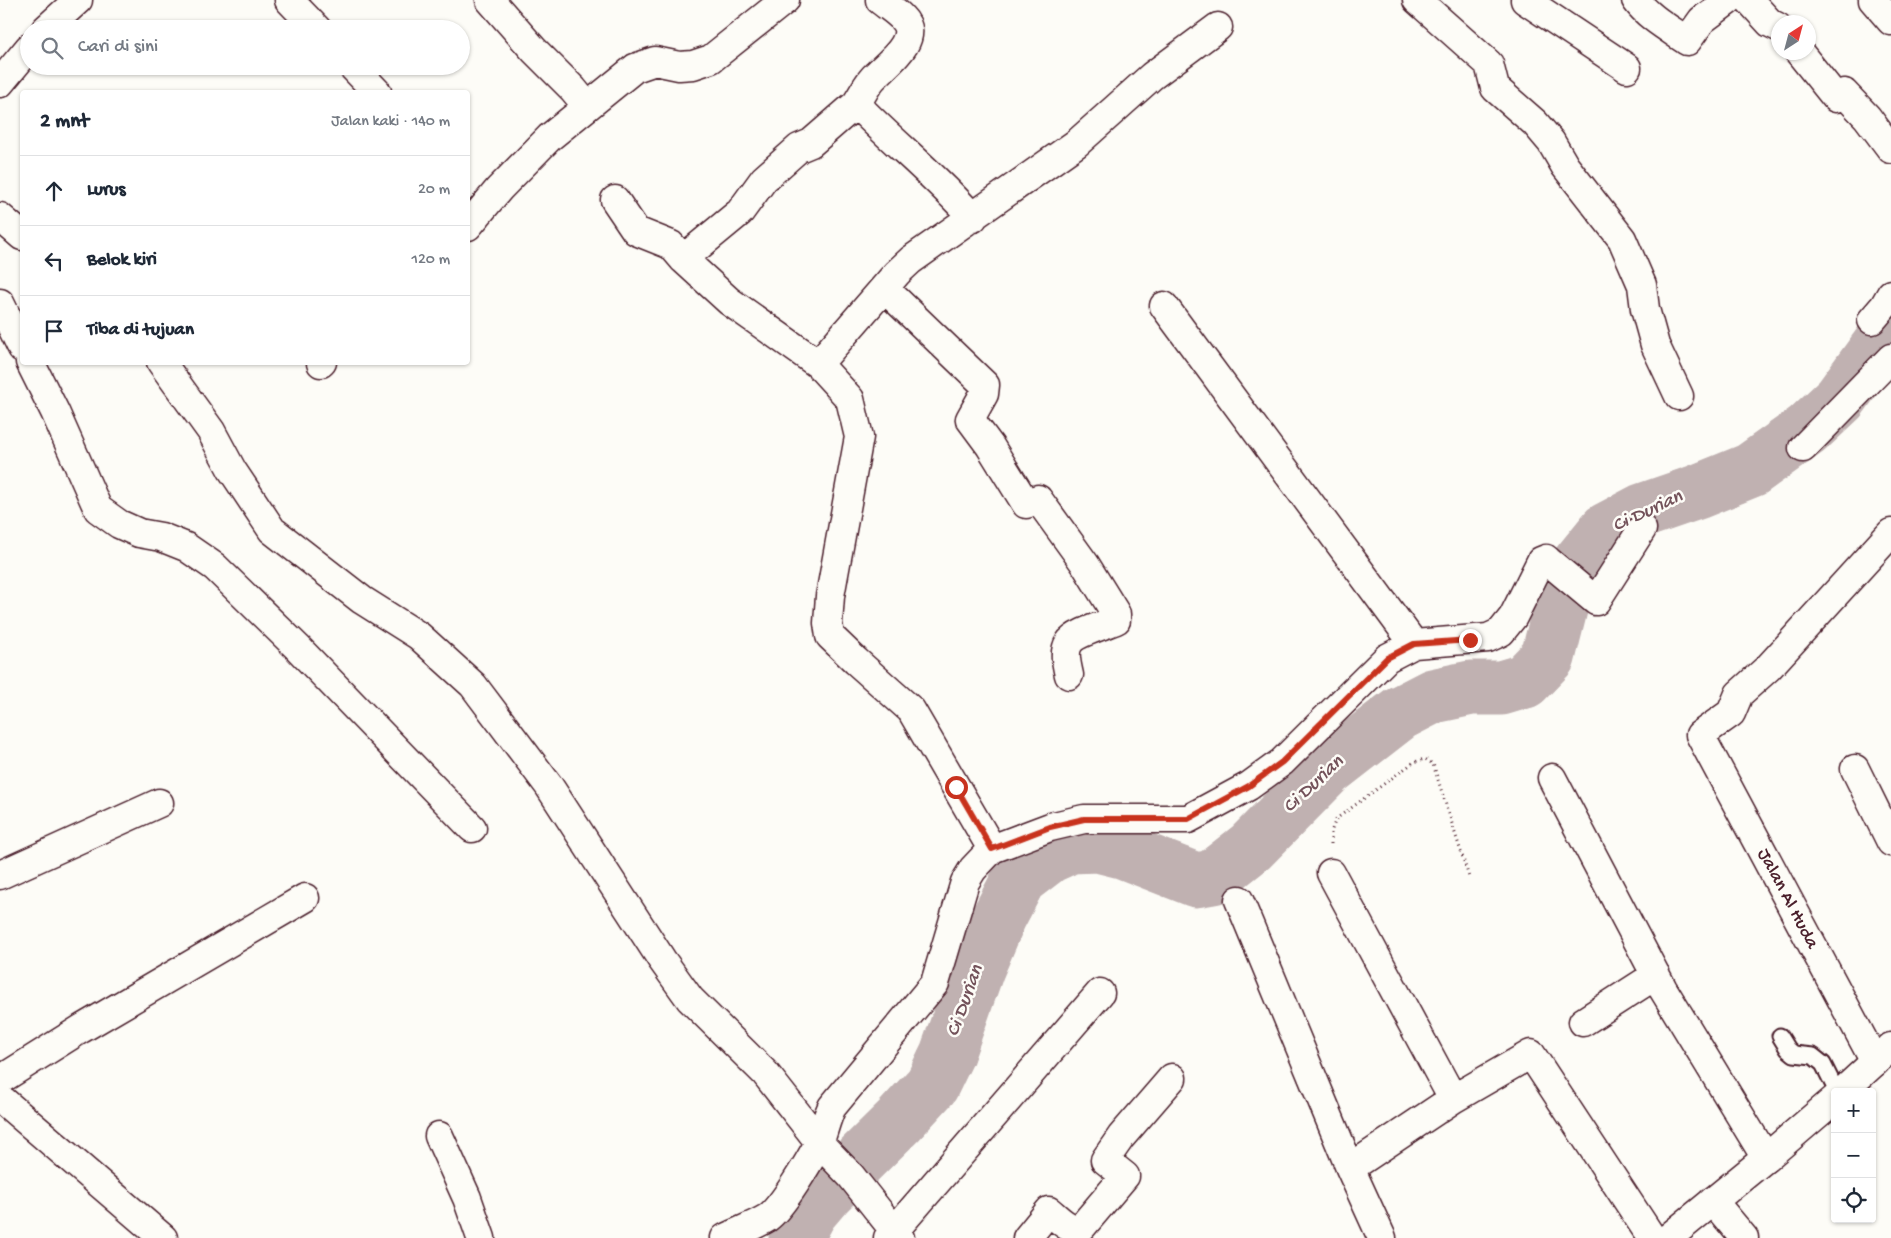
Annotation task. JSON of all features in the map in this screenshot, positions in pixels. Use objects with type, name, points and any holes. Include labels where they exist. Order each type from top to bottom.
[{"type":"street","points":[[56,20],[78,0]]},
{"type":"street","points":[[289,0],[308,20]]},
{"type":"street","points":[[490,0],[587,106]]},
{"type":"street","points":[[470,224],[499,189],[544,144],[587,106],[635,68],[655,61],[679,66],[693,65],[711,59],[785,0]]},
{"type":"street","points":[[683,259],[740,212],[769,175],[799,148],[810,143],[856,104],[871,81],[895,58],[907,36],[907,26],[903,18],[880,0]]},
{"type":"street","points":[[1417,0],[1489,64],[1495,88],[1535,124],[1551,142],[1565,166],[1622,239],[1642,285],[1645,309],[1655,345],[1680,396]]},
{"type":"street","points":[[1525,0],[1627,68]]},
{"type":"street","points":[[1636,0],[1640,6],[1661,23],[1687,41],[1702,20],[1729,0]]},
{"type":"street","points":[[1748,0],[1771,24]]},
{"type":"street","points":[[1874,0],[1891,21]]},
{"type":"street","points":[[818,364],[911,260],[1077,143],[1152,76],[1218,27]]},
{"type":"street","points":[[0,84],[20,59]]},
{"type":"street","points":[[1805,60],[1836,98],[1844,93],[1867,117],[1891,149]]},
{"type":"street","points":[[361,75],[375,90]]},
{"type":"street","points":[[856,104],[891,139],[934,176],[973,218]]},
{"type":"street","points":[[615,200],[636,231],[671,245],[683,259],[729,301],[818,364],[850,399],[859,437],[830,596],[828,623],[830,636],[912,710],[992,849]]},
{"type":"street","points":[[0,217],[20,234]]},
{"type":"street","points":[[884,288],[985,385],[984,394],[970,419],[990,446],[1026,504],[1038,499],[1086,564],[1116,614],[1116,620],[1077,636],[1069,643],[1066,652],[1069,675]]},
{"type":"street","points":[[1872,320],[1891,294]]},
{"type":"street","points":[[0,303],[20,344]]},
{"type":"street","points":[[1164,306],[1414,644]]},
{"type":"street","points":[[1803,448],[1891,358]]},
{"type":"street","points":[[32,365],[55,412],[98,509],[119,524],[140,533],[160,537],[186,547],[215,567],[298,647],[472,828]]},
{"type":"street","points":[[163,365],[211,431],[232,470],[272,530],[362,600],[418,636],[473,685],[549,786],[662,960],[690,999],[764,1072],[822,1145],[851,1176],[894,1236],[1100,993]]},
{"type":"street","points":[[725,1238],[768,1218],[822,1145],[826,1120],[832,1107],[935,983],[965,882],[973,869],[992,849],[1050,827],[1084,819],[1188,819],[1249,786],[1282,762],[1387,658],[1414,644],[1488,638],[1501,632],[1513,617],[1542,561],[1546,559],[1596,601],[1642,529]]},
{"type":"street","name":"Jalan Al Huda","points":[[1883,1054],[1700,735],[1731,713],[1739,694],[1768,668],[1891,533]]},
{"type":"street","points":[[1855,769],[1891,842]]},
{"type":"street","points":[[1552,778],[1675,1010],[1766,1158]]},
{"type":"street","points":[[0,875],[159,803]]},
{"type":"street","points":[[1331,873],[1453,1099]]},
{"type":"street","points":[[0,1080],[81,1029],[305,898]]},
{"type":"street","points":[[1239,900],[1350,1168],[1382,1238]]},
{"type":"street","points":[[1582,1022],[1656,975]]},
{"type":"street","points":[[1350,1168],[1453,1099],[1531,1054],[1652,1238]]},
{"type":"street","points":[[1846,1088],[1883,1054]]},
{"type":"street","points":[[1027,1238],[1049,1211],[1069,1228],[1082,1228],[1125,1176],[1106,1160],[1120,1137],[1172,1078]]},
{"type":"street","points":[[0,1098],[163,1238]]},
{"type":"street","points":[[1668,1238],[1831,1102]]},
{"type":"street","points":[[440,1136],[467,1198],[481,1238]]},
{"type":"street","points":[[1713,1200],[1744,1238]]},
{"type":"lane","points":[[1780,1036],[1788,1049],[1794,1054],[1813,1056],[1823,1064],[1835,1088]]},
{"type":"path","points":[[1331,873],[1331,832],[1336,819],[1414,762],[1425,759],[1433,764],[1469,877]]},
{"type":"waterway","name":"Ci Durian","points":[[796,1238],[810,1212],[827,1192],[899,1121],[932,1085],[947,1054],[977,969],[999,917],[1019,879],[1049,856],[1071,846],[1098,845],[1122,851],[1196,880],[1213,877],[1251,847],[1328,769],[1400,713],[1433,696],[1471,688],[1501,688],[1525,681],[1548,657],[1562,601],[1580,562],[1606,530],[1642,511],[1697,492],[1751,470],[1807,430],[1840,399],[1891,329]]},
{"type":"route","points":[[956,787],[992,849],[1050,827],[1084,819],[1188,819],[1249,786],[1282,762],[1387,658],[1414,644],[1470,640]]}]
